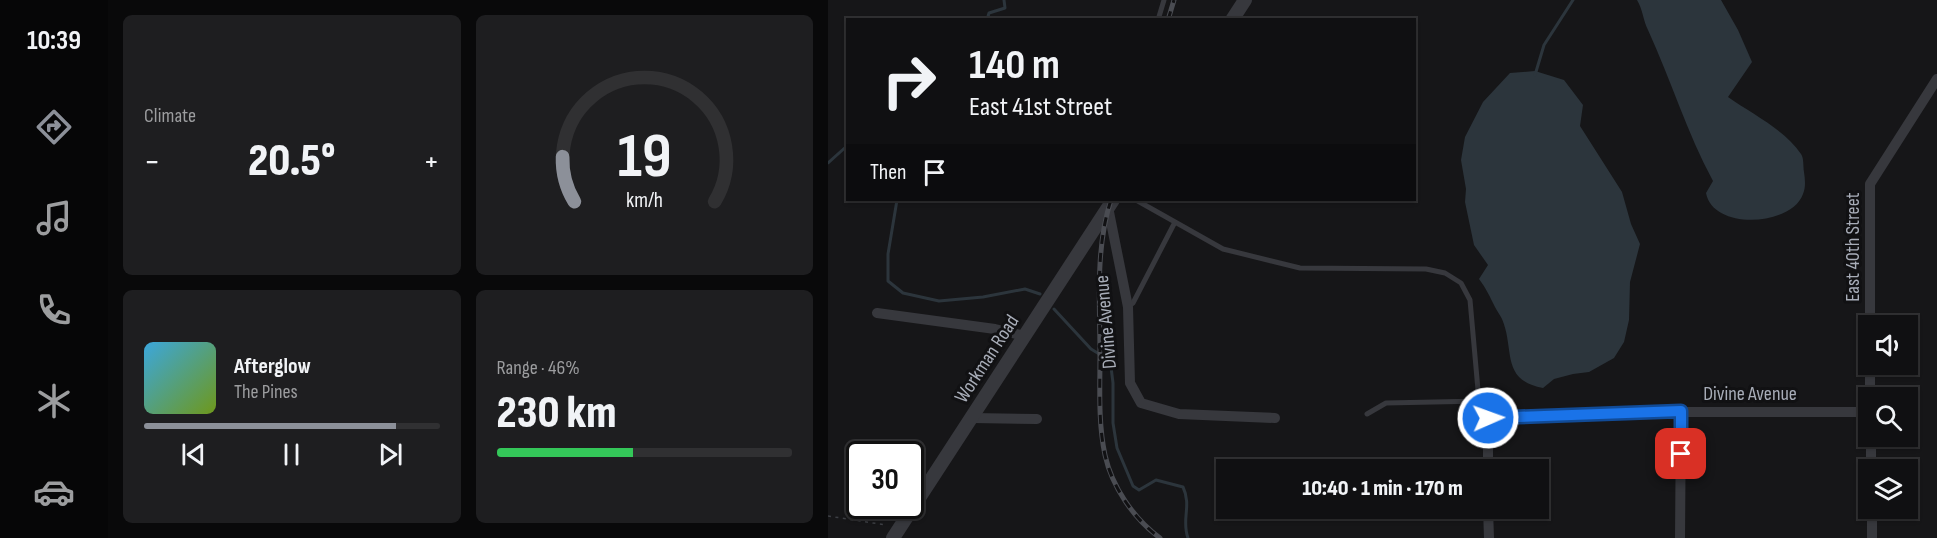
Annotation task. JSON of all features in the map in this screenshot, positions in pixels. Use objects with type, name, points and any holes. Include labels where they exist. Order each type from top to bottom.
[{"type":"street","points":[[1233,18],[1245,0]]},
{"type":"street","name":"East 40th Street","points":[[1870,315],[1870,184],[1937,79]]},
{"type":"street","name":"Divine Avenue","points":[[1110,202],[1128,307],[1130,383],[1142,403],[1179,414],[1275,418]]},
{"type":"street","name":"Workman Road","points":[[897,533],[1110,202]]},
{"type":"street","points":[[877,314],[995,329],[1025,336]]},
{"type":"street","points":[[1680,538],[1681,411]]},
{"type":"street","name":"Divine Avenue","points":[[1488,418],[1681,411],[1858,412]]},
{"type":"street","points":[[972,418],[1037,419]]},
{"type":"street","points":[[1488,418],[1488,459]]},
{"type":"street","points":[[1488,519],[1489,538]]},
{"type":"street","points":[[1872,519],[1872,538]]},
{"type":"lane","points":[[1159,18],[1164,0]]},
{"type":"lane","points":[[1138,201],[1223,249],[1300,267],[1426,269],[1445,273],[1461,283],[1470,300],[1478,390],[1488,418]]},
{"type":"lane","points":[[1128,307],[1133,303],[1175,222]]},
{"type":"lane","points":[[1367,414],[1386,403],[1482,401]]},
{"type":"path","points":[[828,516],[897,533]]},
{"type":"shaded area","points":[[1637,0],[1721,0],[1752,62],[1728,97],[1777,129],[1801,154],[1805,186],[1796,205],[1784,213],[1753,220],[1723,214],[1712,205],[1706,193],[1713,181],[1687,125]]},
{"type":"shaded area","points":[[1535,71],[1564,80],[1583,105],[1580,126],[1622,192],[1631,224],[1640,244],[1630,282],[1629,320],[1624,342],[1614,358],[1589,372],[1554,379],[1543,388],[1529,384],[1515,371],[1502,319],[1479,279],[1488,265],[1474,245],[1465,202],[1466,189],[1461,160],[1465,137],[1483,102],[1510,73]]},
{"type":"waterway","points":[[988,18],[989,13],[1005,8],[1004,0]]},
{"type":"waterway","points":[[1535,75],[1544,45],[1573,0]]},
{"type":"waterway","points":[[828,163],[846,147]]},
{"type":"waterway","points":[[897,201],[888,254],[888,281],[903,293],[939,301],[983,297],[1025,289],[1040,294]]},
{"type":"waterway","points":[[1054,309],[1091,349],[1104,357],[1111,367],[1113,423],[1117,448],[1133,486],[1139,490],[1156,480],[1183,487],[1187,500],[1186,531],[1188,538]]},
{"type":"railway","points":[[1169,18],[1174,0]]},
{"type":"railway","points":[[1111,201],[1103,237],[1099,276],[1101,430],[1108,467],[1125,501],[1141,522],[1160,538]]},
{"type":"route","points":[[1488,418],[1681,411],[1681,454]]}]
